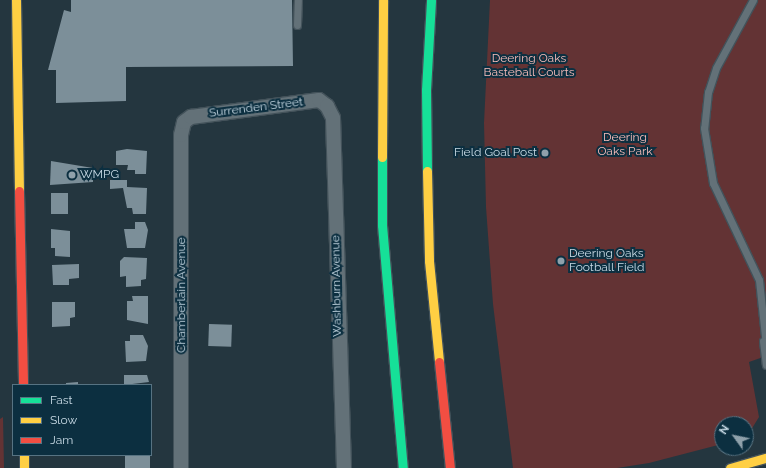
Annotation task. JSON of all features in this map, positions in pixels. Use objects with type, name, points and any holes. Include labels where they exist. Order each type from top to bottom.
[{"type":"main road","points":[[16,0],[23,384]]},
{"type":"main road","points":[[384,0],[381,102],[382,226],[392,369],[403,468]]},
{"type":"main road","points":[[431,0],[426,90],[429,261],[450,468]]},
{"type":"main road","points":[[370,81],[381,102]]},
{"type":"main road","points":[[24,456],[24,468]]},
{"type":"main road","points":[[730,468],[766,458]]},
{"type":"street","name":"Surrenden Street","points":[[184,122],[191,117],[318,100],[327,106]]},
{"type":"street","name":"Washburn Avenue","points":[[327,106],[333,118],[344,468]]},
{"type":"street","name":"Chamberlain Avenue","points":[[181,468],[181,135],[184,122]]},
{"type":"lane","points":[[297,25],[298,0]]},
{"type":"lane","points":[[753,0],[716,68],[708,92],[704,128],[713,183],[763,280],[764,344],[766,365]]},
{"type":"green space","name":"Deering Oaks Park","points":[[490,0],[766,0],[766,356],[749,362],[759,417],[754,425],[754,416],[714,416],[714,446],[649,463],[617,468],[513,468],[493,304],[486,207],[484,123]]},
{"type":"green space","points":[[3,417],[4,468],[0,468],[0,419]]},
{"type":"building","points":[[71,0],[292,0],[293,66],[126,67],[126,101],[56,103],[56,70],[48,70],[64,10],[71,12]]},
{"type":"building","points":[[127,149],[147,151],[146,174],[135,174],[135,170],[127,170],[128,165],[116,165],[116,151]]},
{"type":"building","name":"WMPG","points":[[51,161],[93,168],[93,182],[50,185]]},
{"type":"building","points":[[110,180],[127,180],[127,187],[147,188],[146,214],[133,214],[132,208],[127,208],[123,188],[110,189]]},
{"type":"building","points":[[51,193],[68,193],[68,214],[51,214]]},
{"type":"building","points":[[135,222],[145,222],[148,230],[145,248],[127,248],[124,229],[135,229]]},
{"type":"building","points":[[51,229],[70,231],[70,257],[55,256],[55,248],[51,248]]},
{"type":"building","points":[[124,257],[147,258],[146,279],[141,280],[141,286],[126,287],[126,276],[120,277],[120,261]]},
{"type":"building","points":[[79,264],[79,278],[69,279],[69,285],[53,285],[52,265]]},
{"type":"building","points":[[132,296],[148,296],[148,324],[127,320],[127,301],[133,301]]},
{"type":"building","points":[[52,302],[75,302],[75,317],[70,318],[70,326],[52,327]]},
{"type":"building","points":[[209,324],[232,325],[231,347],[208,346]]},
{"type":"building","points":[[130,335],[143,335],[148,346],[146,361],[126,362],[125,341],[130,341]]},
{"type":"building","points":[[124,375],[147,375],[149,382],[132,384],[124,384]]},
{"type":"building","points":[[78,382],[78,384],[66,384]]},
{"type":"building","points":[[125,456],[150,456],[150,468],[125,468]]},
{"type":"traffic: fast","points":[[427,171],[426,90],[431,0]]},
{"type":"traffic: fast","points":[[382,157],[382,225],[403,468]]},
{"type":"traffic: slow","points":[[16,0],[19,191]]},
{"type":"traffic: slow","points":[[382,157],[383,0]]},
{"type":"traffic: slow","points":[[427,171],[429,261],[439,362]]},
{"type":"traffic: slow","points":[[24,456],[24,468]]},
{"type":"traffic: slow","points":[[730,468],[766,458]]},
{"type":"traffic: jam","points":[[19,191],[23,384]]},
{"type":"traffic: jam","points":[[439,362],[450,468]]},
{"type":"place","name":"Field Goal Post","points":[[545,153]]},
{"type":"place","name":"WMPG","points":[[72,175]]},
{"type":"place","name":"Deering Oaks Football Field","points":[[561,261]]},
{"type":"park label","name":"Deering Oaks Basteball Courts","points":[[529,66]]}]
